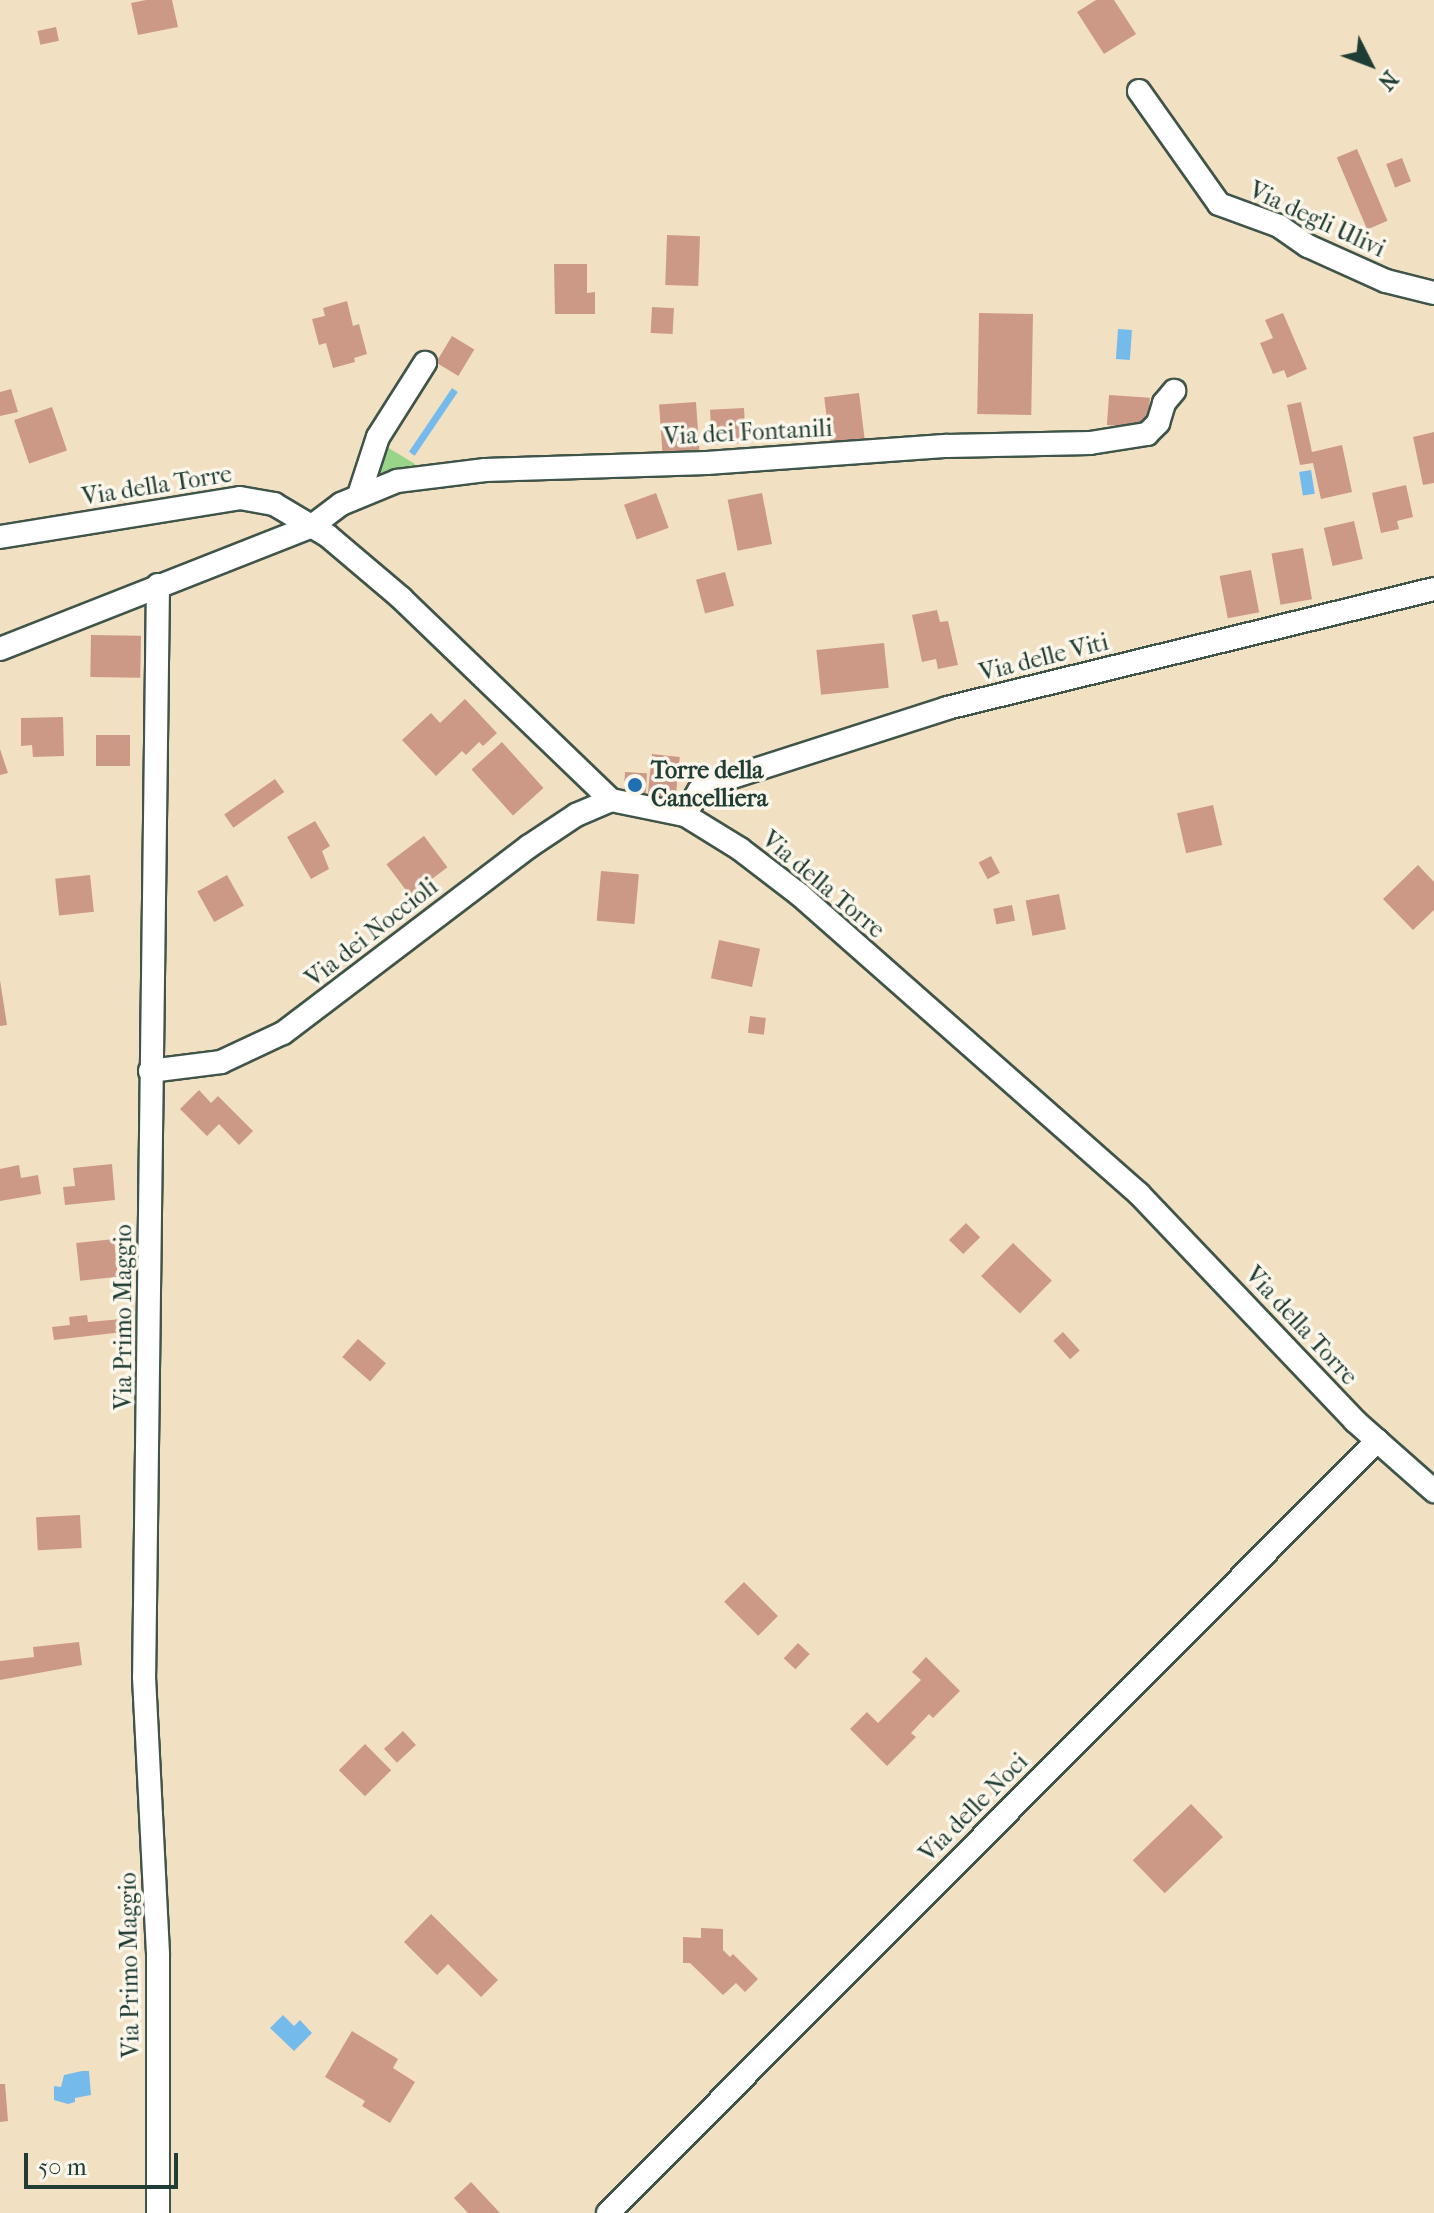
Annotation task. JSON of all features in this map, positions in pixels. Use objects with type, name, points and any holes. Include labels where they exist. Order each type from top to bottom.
[{"type":"street","name":"Via degli Ulivi","points":[[1139,91],[1219,204],[1279,226],[1308,246],[1386,281],[1434,293]]},
{"type":"street","points":[[359,495],[378,437],[425,363]]},
{"type":"street","name":"Via dei Fontanili","points":[[312,526],[329,511],[359,495],[397,481],[485,470],[707,463],[901,448],[1106,441],[1147,434],[1158,423],[1164,403],[1174,391]]},
{"type":"street","name":"Via della Torre","points":[[0,537],[240,498],[274,504],[312,526],[355,556],[390,587],[611,800],[685,815],[740,849],[800,895],[1074,1133],[1150,1205],[1377,1441],[1434,1491]]},
{"type":"street","points":[[0,649],[312,526]]},
{"type":"street","name":"Via Primo Maggio","points":[[158,585],[144,1677],[158,1956],[158,2213]]},
{"type":"street","name":"Via delle Viti","points":[[685,815],[699,791],[714,783],[947,708],[1434,589]]},
{"type":"street","name":"Via dei Noccioli","points":[[150,1071],[221,1062],[283,1033],[528,847],[576,815],[611,800]]},
{"type":"street","name":"Via delle Noci","points":[[608,2213],[1377,1441]]},
{"type":"green space","points":[[387,447],[415,464],[413,467],[380,473]]},
{"type":"water","points":[[1118,329],[1132,330],[1130,360],[1116,359]]},
{"type":"water","points":[[452,388],[458,392],[415,456],[409,452]]},
{"type":"water","points":[[1311,470],[1315,494],[1303,496],[1299,472]]},
{"type":"water","points":[[283,2015],[294,2026],[300,2020],[312,2033],[294,2051],[270,2028]]},
{"type":"water","points":[[89,2071],[91,2095],[75,2098],[75,2102],[68,2104],[54,2100],[54,2086],[61,2087],[64,2075]]},
{"type":"building","points":[[172,0],[178,27],[138,35],[131,3]]},
{"type":"building","points":[[1096,0],[1114,0],[1136,34],[1104,54],[1077,12]]},
{"type":"building","points":[[56,27],[59,41],[40,45],[37,31]]},
{"type":"building","points":[[1357,149],[1387,221],[1367,229],[1337,158]]},
{"type":"building","points":[[1402,158],[1411,181],[1395,187],[1386,164]]},
{"type":"building","points":[[667,235],[700,236],[698,286],[665,285]]},
{"type":"building","points":[[554,264],[587,264],[587,293],[595,292],[595,314],[555,314]]},
{"type":"building","points":[[347,301],[353,326],[359,324],[367,354],[354,358],[355,362],[333,368],[326,343],[319,345],[312,319],[325,316],[323,308]]},
{"type":"building","points":[[652,307],[674,308],[673,334],[651,333]]},
{"type":"building","points":[[979,313],[1033,314],[1031,415],[977,414]]},
{"type":"building","points":[[1283,313],[1307,369],[1287,378],[1284,370],[1273,374],[1260,343],[1273,338],[1265,320]]},
{"type":"building","points":[[452,336],[474,349],[458,376],[436,363]]},
{"type":"building","points":[[11,389],[18,412],[0,416],[0,392]]},
{"type":"building","points":[[859,393],[865,442],[830,446],[824,397]]},
{"type":"building","points":[[1109,395],[1150,398],[1148,428],[1107,425]]},
{"type":"building","points":[[696,402],[699,450],[662,452],[659,405]]},
{"type":"building","points":[[1301,402],[1312,452],[1342,445],[1352,492],[1321,499],[1313,463],[1300,465],[1287,405]]},
{"type":"building","points":[[52,407],[67,450],[29,464],[14,420]]},
{"type":"building","points":[[744,408],[746,443],[712,445],[710,410]]},
{"type":"building","points":[[1434,432],[1434,483],[1423,485],[1413,437]]},
{"type":"building","points":[[1406,485],[1413,517],[1397,521],[1399,529],[1381,533],[1372,493]]},
{"type":"building","points":[[656,493],[669,528],[637,539],[624,505]]},
{"type":"building","points":[[762,493],[772,544],[738,551],[728,500]]},
{"type":"building","points":[[1354,521],[1363,559],[1333,566],[1324,528]]},
{"type":"building","points":[[1303,548],[1312,599],[1281,605],[1271,554]]},
{"type":"building","points":[[1251,570],[1259,612],[1228,618],[1220,576]]},
{"type":"building","points":[[725,572],[734,606],[705,614],[696,580]]},
{"type":"building","points":[[937,610],[940,622],[948,621],[958,665],[938,669],[936,659],[922,662],[912,615]]},
{"type":"building","points":[[91,635],[141,636],[140,678],[90,677]]},
{"type":"building","points":[[884,643],[889,688],[821,695],[816,650]]},
{"type":"building","points":[[465,699],[497,733],[483,746],[479,742],[466,755],[462,751],[436,776],[402,740],[431,713],[440,723]]},
{"type":"building","points":[[63,717],[64,756],[33,757],[32,745],[21,746],[21,718]]},
{"type":"building","points":[[96,735],[130,735],[130,766],[96,766]]},
{"type":"building","points":[[502,742],[543,788],[513,816],[472,769]]},
{"type":"building","points":[[0,749],[8,773],[0,775]]},
{"type":"building","points":[[652,754],[680,757],[675,802],[647,799]]},
{"type":"building","name":"Torre della Cancelliera","points":[[625,772],[647,773],[646,797],[624,796]]},
{"type":"building","points":[[275,779],[284,792],[233,828],[224,815]]},
{"type":"building","points":[[1213,805],[1222,845],[1186,853],[1177,813]]},
{"type":"building","points":[[315,821],[330,846],[322,851],[329,869],[311,879],[287,837]]},
{"type":"building","points":[[424,836],[447,867],[410,895],[386,864]]},
{"type":"building","points":[[991,856],[1000,873],[988,879],[979,863]]},
{"type":"building","points":[[1418,865],[1434,882],[1434,910],[1413,930],[1383,899]]},
{"type":"building","points":[[601,871],[639,874],[634,924],[597,921]]},
{"type":"building","points":[[90,875],[94,912],[59,915],[55,879]]},
{"type":"building","points":[[227,875],[244,906],[214,922],[197,891]]},
{"type":"building","points":[[1059,894],[1066,929],[1032,936],[1026,900]]},
{"type":"building","points":[[1012,905],[1015,921],[996,924],[993,909]]},
{"type":"building","points":[[719,940],[760,949],[752,987],[711,978]]},
{"type":"building","points":[[0,980],[7,1025],[0,1026]]},
{"type":"building","points":[[750,1016],[766,1018],[764,1035],[748,1033]]},
{"type":"building","points":[[199,1090],[211,1103],[218,1096],[253,1131],[239,1145],[219,1124],[207,1136],[180,1109]]},
{"type":"building","points":[[112,1164],[115,1200],[65,1205],[63,1187],[75,1186],[73,1168]]},
{"type":"building","points":[[19,1165],[21,1178],[38,1175],[41,1194],[0,1201],[0,1169]]},
{"type":"building","points":[[966,1223],[980,1237],[963,1254],[949,1240]]},
{"type":"building","points":[[114,1239],[118,1277],[80,1281],[76,1243]]},
{"type":"building","points":[[1013,1243],[1052,1281],[1020,1314],[981,1276]]},
{"type":"building","points":[[87,1315],[88,1322],[122,1319],[123,1332],[54,1340],[52,1327],[70,1325],[69,1317]]},
{"type":"building","points":[[1063,1332],[1080,1351],[1070,1359],[1053,1341]]},
{"type":"building","points":[[358,1339],[386,1363],[370,1381],[342,1357]]},
{"type":"building","points":[[80,1515],[82,1548],[38,1550],[36,1517]]},
{"type":"building","points":[[744,1582],[778,1616],[758,1636],[724,1602]]},
{"type":"building","points":[[79,1642],[82,1665],[0,1680],[0,1661],[34,1657],[33,1647]]},
{"type":"building","points":[[798,1643],[810,1654],[795,1669],[784,1658]]},
{"type":"building","points":[[926,1657],[960,1691],[933,1718],[929,1714],[911,1733],[916,1737],[887,1766],[850,1729],[867,1712],[878,1723],[921,1680],[912,1672]]},
{"type":"building","points":[[403,1731],[416,1745],[397,1763],[384,1749]]},
{"type":"building","points":[[365,1744],[391,1770],[365,1796],[339,1770]]},
{"type":"building","points":[[1191,1804],[1223,1837],[1165,1893],[1133,1860]]},
{"type":"building","points":[[431,1914],[498,1980],[481,1997],[448,1964],[437,1975],[404,1942]]},
{"type":"building","points":[[701,1928],[723,1929],[723,1950],[730,1957],[733,1954],[758,1979],[745,1992],[736,1983],[723,1995],[690,1963],[683,1963],[683,1937],[701,1938]]},
{"type":"building","points":[[352,2031],[398,2059],[393,2068],[415,2082],[390,2123],[362,2106],[365,2101],[325,2077]]},
{"type":"building","points":[[0,2084],[5,2084],[8,2121],[0,2122]]},
{"type":"building","points":[[471,2182],[500,2213],[468,2213],[454,2198]]},
{"type":"place","name":"Torre della Cancelliera","points":[[635,785]]}]
